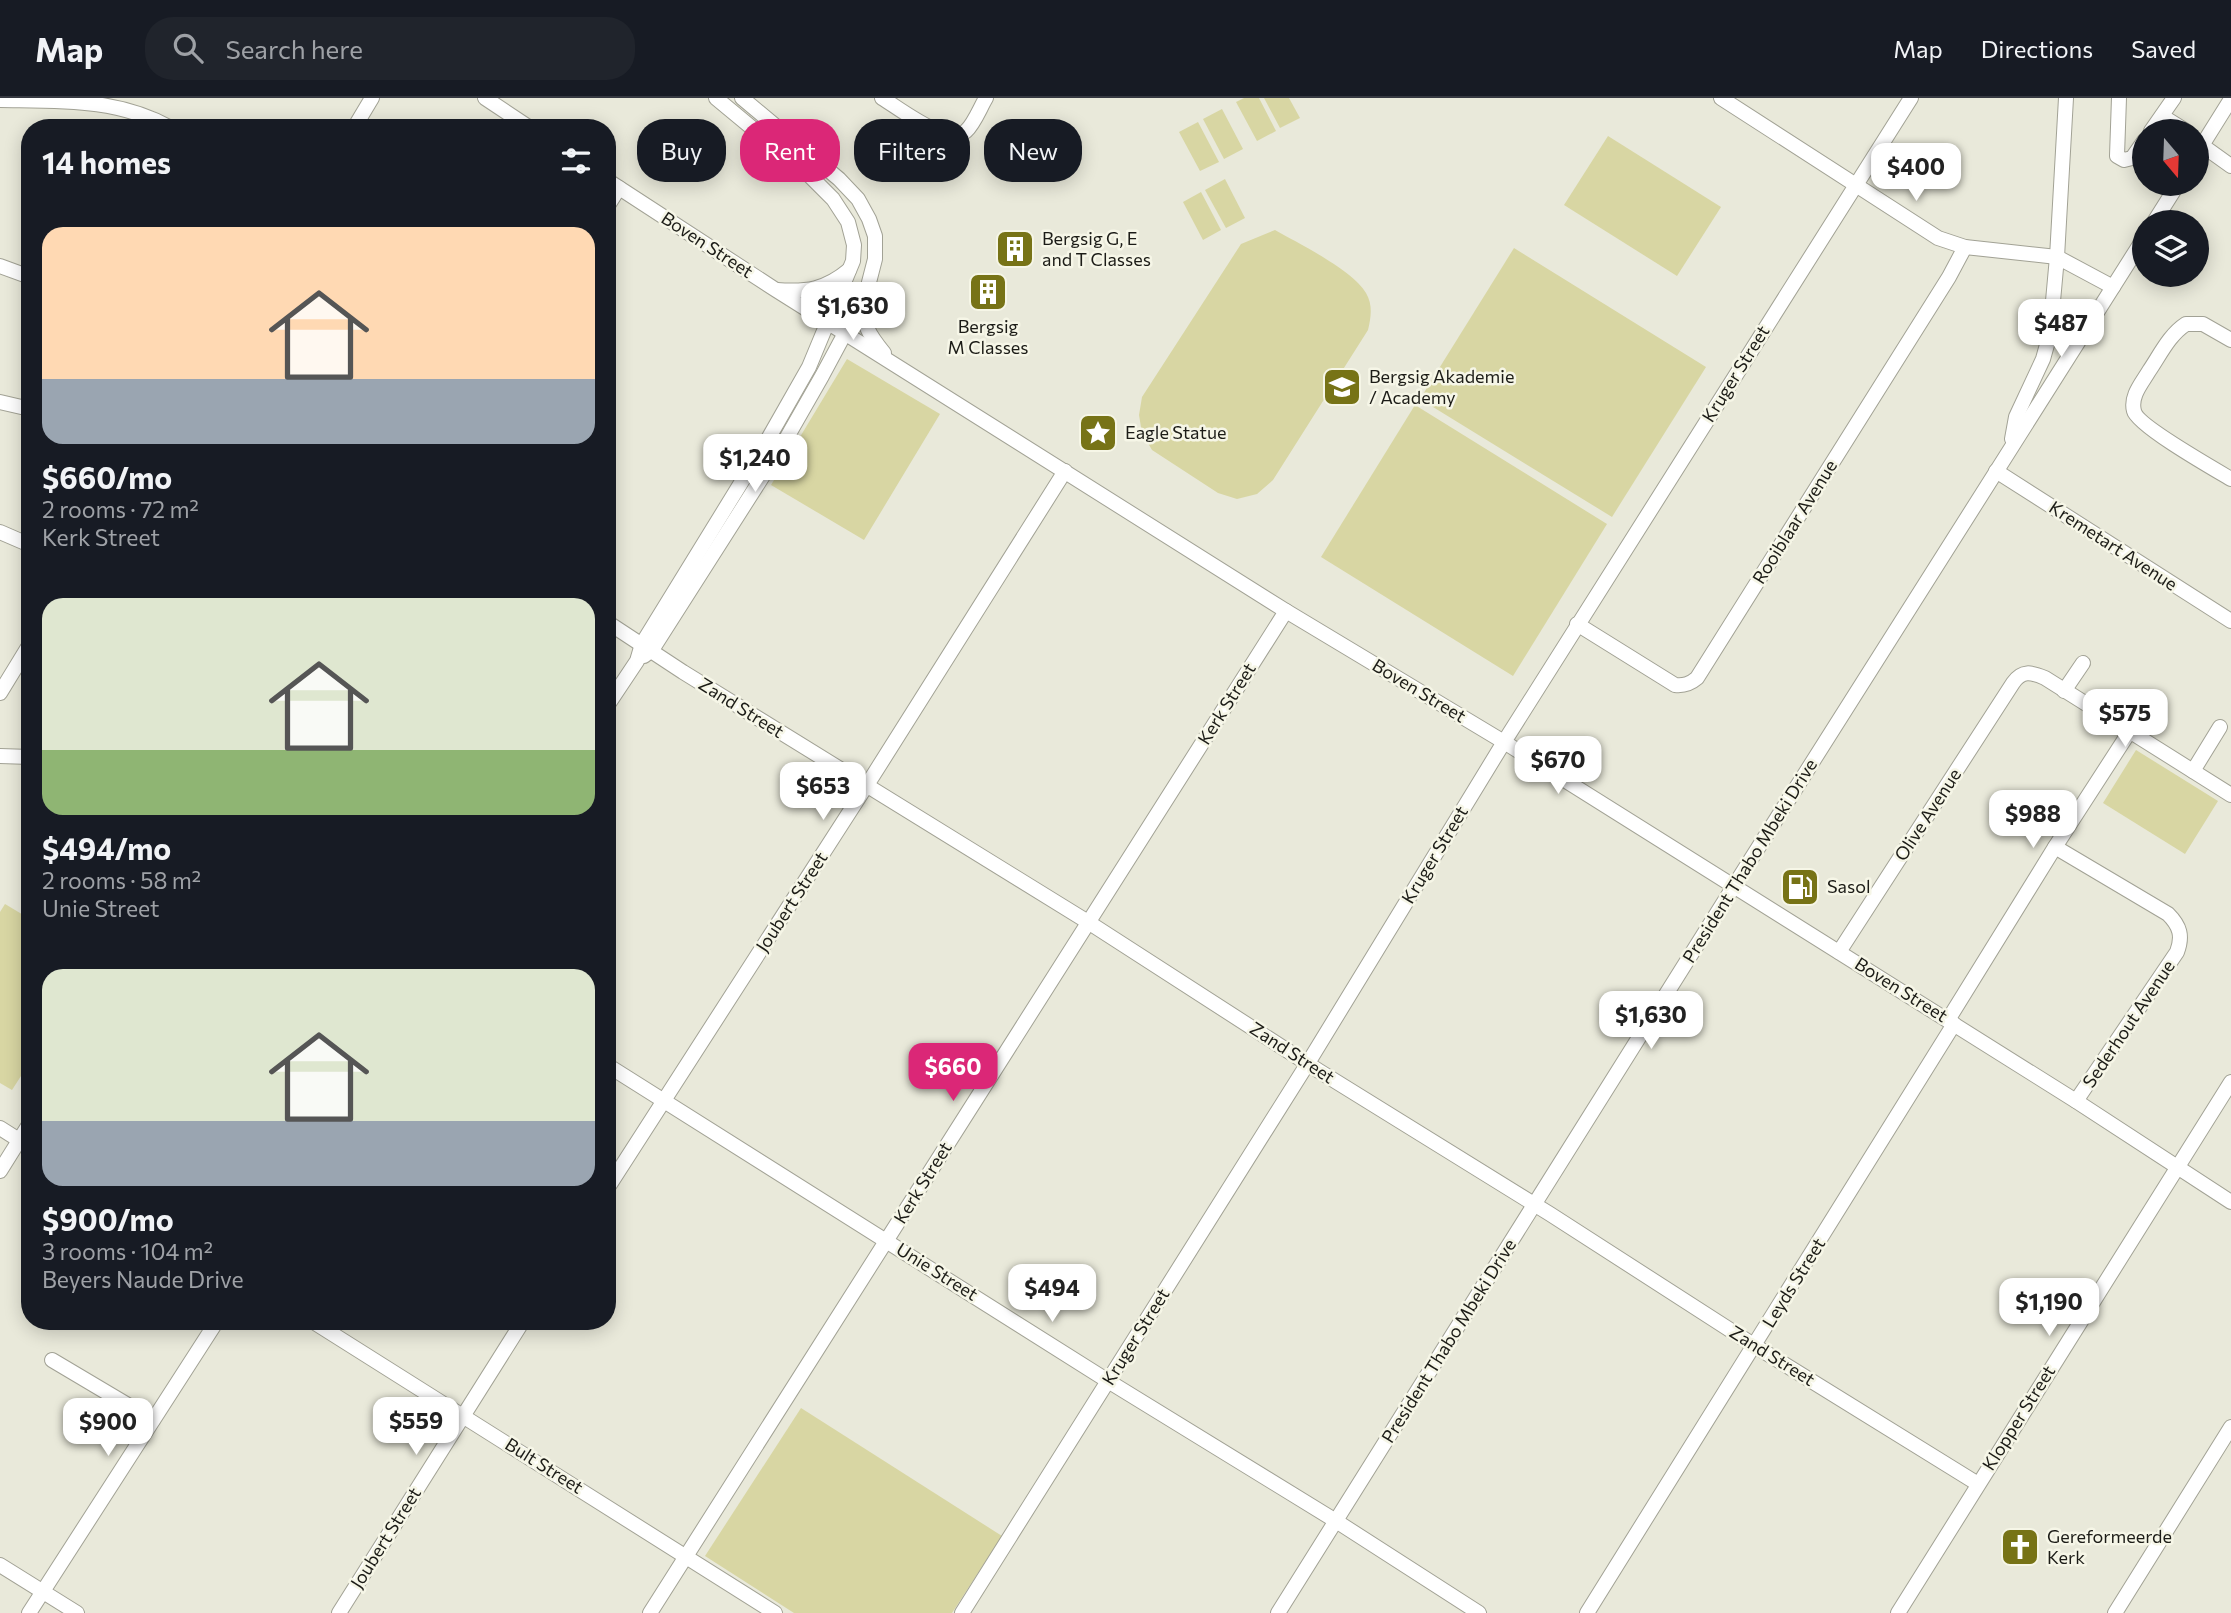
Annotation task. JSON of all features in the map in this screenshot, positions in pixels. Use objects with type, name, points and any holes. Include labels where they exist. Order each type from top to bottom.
[{"type":"street","points":[[359,119],[372,98]]},
{"type":"street","points":[[485,98],[516,119]]},
{"type":"street","points":[[647,647],[809,367],[853,261],[854,244],[849,222],[833,199],[810,176],[716,98]]},
{"type":"street","points":[[739,98],[739,117]]},
{"type":"street","points":[[739,98],[839,178],[858,199],[875,236],[875,259],[863,310],[867,331],[900,369]]},
{"type":"street","points":[[882,98],[946,135],[954,136],[965,132],[986,98]]},
{"type":"street","points":[[1721,98],[1938,238],[1965,247],[2057,257],[2113,287]]},
{"type":"street","name":"Kruger Street","points":[[961,1613],[1308,1063],[1577,624],[1910,98]]},
{"type":"street","name":"President Thabo Mbeki Drive","points":[[1278,1613],[2009,451],[2017,416],[2043,359],[2050,334],[2066,98]]},
{"type":"street","points":[[2119,98],[2118,156],[2124,160],[2132,158]]},
{"type":"street","points":[[2160,119],[2174,98]]},
{"type":"street","points":[[2209,132],[2231,99]]},
{"type":"street","points":[[0,100],[116,103],[157,119]]},
{"type":"street","points":[[2162,116],[2167,119]]},
{"type":"street","points":[[2209,154],[2231,166]]},
{"type":"street","name":"Boven Street","points":[[616,186],[900,369],[1286,611],[1504,742],[2077,1101],[2231,1202]]},
{"type":"street","name":"Rooiblaar Avenue","points":[[1577,624],[1675,685],[1682,686],[1697,678],[1949,277],[1965,247]]},
{"type":"street","points":[[2009,451],[2132,257]]},
{"type":"street","points":[[0,265],[21,273]]},
{"type":"street","points":[[776,290],[821,288],[836,281],[851,268]]},
{"type":"street","points":[[616,692],[782,446],[866,294]]},
{"type":"street","points":[[2231,341],[2203,324],[2186,324],[2172,336],[2137,390],[2133,405],[2136,417],[2231,479]]},
{"type":"street","points":[[0,401],[21,407]]},
{"type":"street","name":"Joubert Street","points":[[616,1175],[1065,471]]},
{"type":"street","name":"Kremetart Avenue","points":[[1996,471],[2231,621]]},
{"type":"street","points":[[0,532],[21,541]]},
{"type":"street","name":"Kerk Street","points":[[650,1613],[1286,611]]},
{"type":"street","name":"Zand Street","points":[[616,628],[1978,1484]]},
{"type":"street","points":[[0,693],[6,671],[21,654]]},
{"type":"street","points":[[2083,663],[2064,691],[2231,795]]},
{"type":"street","name":"Olive Avenue","points":[[1839,952],[2017,678],[2027,672],[2036,674],[2064,691]]},
{"type":"street","name":"Leyds Street","points":[[1587,1613],[1755,1346],[2055,847],[2150,700]]},
{"type":"street","points":[[2193,771],[2220,727]]},
{"type":"street","points":[[0,756],[21,757]]},
{"type":"street","name":"Sederhout Avenue","points":[[2055,847],[2168,914],[2177,923],[2181,935],[2177,952],[2077,1101]]},
{"type":"street","name":"Unie Street","points":[[616,1071],[1479,1613]]},
{"type":"street","name":"Klopper Street","points":[[1898,1613],[2231,1082]]},
{"type":"street","points":[[0,1128],[21,1141]]},
{"type":"street","points":[[0,1171],[21,1146]]},
{"type":"street","points":[[29,1613],[211,1330]]},
{"type":"street","name":"Bult Street","points":[[326,1330],[775,1613]]},
{"type":"street","name":"Joubert Street","points":[[340,1613],[517,1330]]},
{"type":"street","points":[[52,1360],[153,1420]]},
{"type":"street","points":[[2115,1613],[2231,1427]]},
{"type":"street","points":[[0,1565],[77,1613]]},
{"type":"shaded area","points":[[1244,98],[1259,98],[1276,131],[1257,141],[1236,102]]},
{"type":"shaded area","points":[[1264,98],[1289,98],[1300,118],[1280,128]]},
{"type":"shaded area","points":[[1222,109],[1243,149],[1224,159],[1203,119]]},
{"type":"shaded area","points":[[1198,122],[1219,162],[1200,171],[1179,132]]},
{"type":"shaded area","points":[[1608,136],[1721,207],[1677,276],[1564,205]]},
{"type":"shaded area","points":[[1225,179],[1245,218],[1226,228],[1205,190]]},
{"type":"shaded area","points":[[1201,192],[1221,230],[1203,240],[1183,202]]},
{"type":"shaded area","points":[[1275,230],[1325,258],[1360,285],[1370,302],[1370,320],[1368,330],[1273,480],[1257,494],[1237,499],[1218,493],[1152,450],[1142,433],[1139,415],[1142,397],[1241,244]]},
{"type":"shaded area","points":[[1514,248],[1706,367],[1612,517],[1420,399]]},
{"type":"shaded area","points":[[847,359],[940,414],[864,540],[771,485]]},
{"type":"shaded area","points":[[1415,405],[1607,524],[1513,676],[1321,557]]},
{"type":"shaded area","points":[[2136,750],[2218,801],[2185,854],[2103,803]]},
{"type":"shaded area","points":[[5,904],[21,914],[21,1076],[12,1090],[0,1083],[0,912]]},
{"type":"shaded area","points":[[801,1408],[1002,1536],[952,1613],[794,1613],[705,1556]]},
{"type":"place","name":"Bergsig G, E and T Classes","points":[[1015,249]]},
{"type":"place","name":"Bergsig M Classes","points":[[988,292]]},
{"type":"place","name":"Bergsig Akademie / Academy","points":[[1342,387]]},
{"type":"place","name":"Eagle Statue","points":[[1098,433]]},
{"type":"place","name":"Sasol","points":[[1800,887]]},
{"type":"place","name":"Gereformeerde Kerk","points":[[2020,1547]]}]
